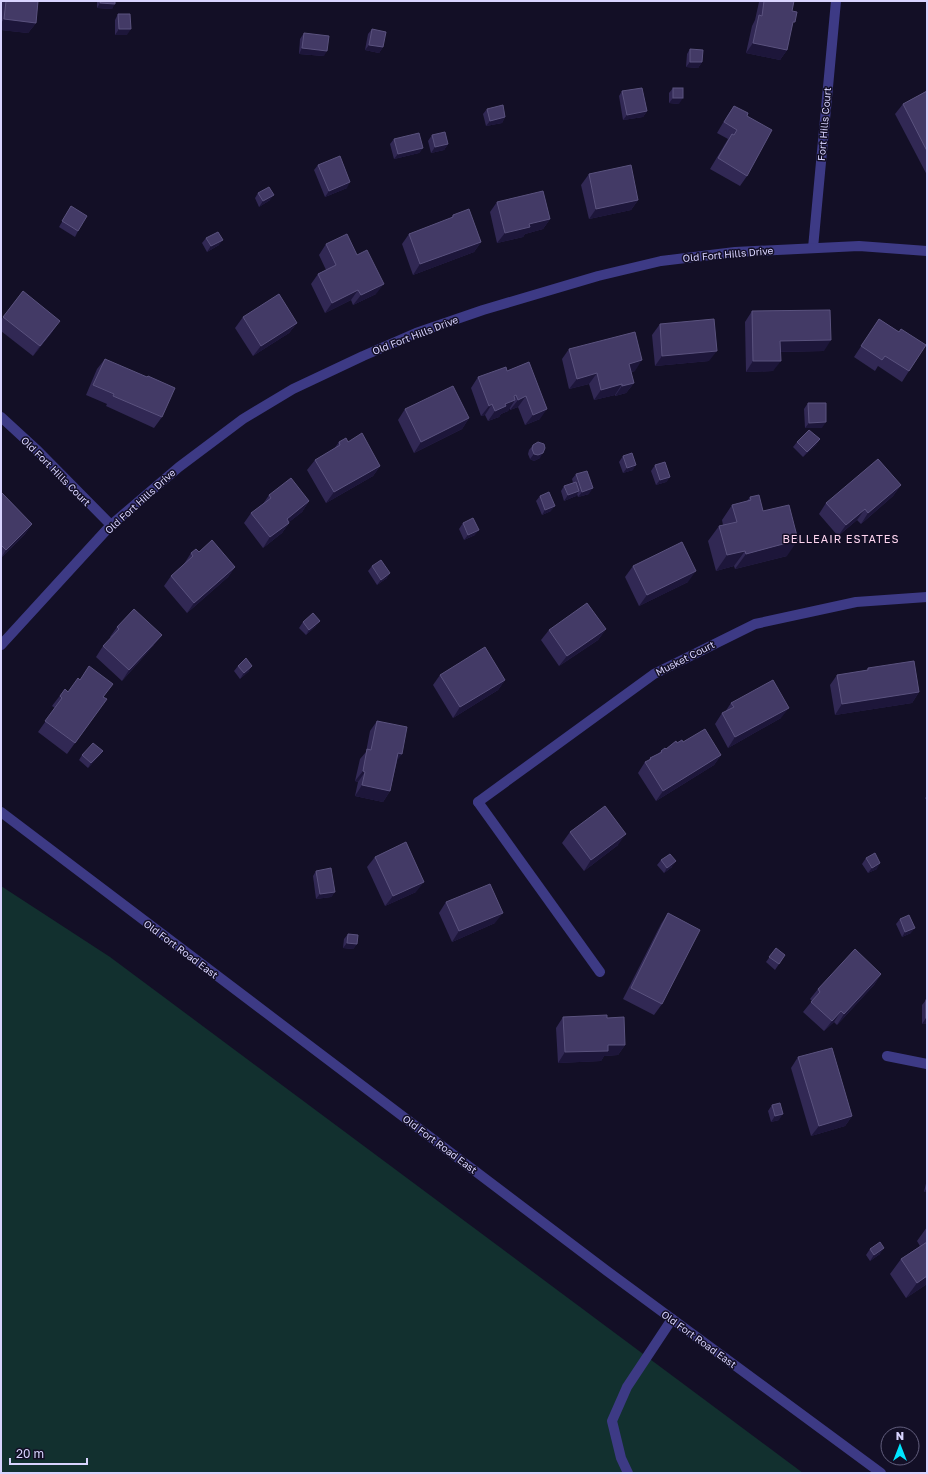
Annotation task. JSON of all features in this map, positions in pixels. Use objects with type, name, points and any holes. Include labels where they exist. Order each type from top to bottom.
[{"type":"street","name":"Fort Hills Court","points":[[813,248],[836,1]]},
{"type":"street","name":"Old Fort Hills Drive","points":[[1,645],[111,525],[179,466],[243,419],[293,389],[416,333],[534,294],[598,276],[661,261],[735,252],[860,246],[927,251]]},
{"type":"street","name":"Old Fort Hills Court","points":[[1,417],[38,451],[111,525]]},
{"type":"street","name":"Musket Court","points":[[600,972],[478,802],[654,674],[755,624],[856,602],[927,597]]},
{"type":"street","name":"Old Fort Road East","points":[[1,812],[672,1319],[881,1473]]},
{"type":"street","points":[[887,1056],[927,1064]]},
{"type":"street","points":[[628,1473],[621,1458],[612,1421],[627,1387],[672,1319]]},
{"type":"green space","points":[[1,886],[110,957],[803,1473],[1,1473]]},
{"type":"building","points":[[6,1],[38,1],[36,23],[4,19]]},
{"type":"building","points":[[101,1],[115,1],[115,4],[100,3]]},
{"type":"building","points":[[764,1],[794,1],[792,11],[797,12],[795,22],[793,22],[787,50],[753,43],[759,15],[762,16]]},
{"type":"building","points":[[118,14],[130,14],[131,29],[119,29]]},
{"type":"building","points":[[372,29],[386,32],[383,47],[369,45]]},
{"type":"building","points":[[304,33],[329,36],[327,51],[302,48]]},
{"type":"building","points":[[690,49],[703,50],[702,62],[690,62]]},
{"type":"building","points":[[642,88],[647,111],[627,115],[622,91]]},
{"type":"building","points":[[673,88],[683,88],[683,98],[673,98]]},
{"type":"building","points":[[927,91],[927,151],[903,104]]},
{"type":"building","points":[[503,105],[505,117],[490,121],[487,109]]},
{"type":"building","points":[[734,106],[748,113],[747,116],[772,130],[747,176],[718,158],[732,134],[734,135],[737,130],[724,122]]},
{"type":"building","points":[[445,132],[448,144],[435,147],[432,135]]},
{"type":"building","points":[[419,133],[423,148],[398,154],[394,139]]},
{"type":"building","points":[[340,156],[350,182],[329,191],[318,165]]},
{"type":"building","points":[[631,165],[638,200],[596,209],[589,174]]},
{"type":"building","points":[[269,187],[274,195],[263,201],[258,193]]},
{"type":"building","points":[[543,191],[550,219],[529,224],[530,227],[505,233],[497,202]]},
{"type":"building","points":[[71,206],[87,216],[78,231],[62,221]]},
{"type":"building","points":[[469,209],[481,242],[420,264],[409,234],[453,217],[453,215]]},
{"type":"building","points":[[218,232],[223,240],[211,246],[206,238]]},
{"type":"building","points":[[347,234],[357,255],[367,250],[384,284],[361,295],[358,290],[332,303],[318,274],[336,265],[326,244]]},
{"type":"building","points":[[23,291],[60,321],[40,346],[3,317]]},
{"type":"building","points":[[279,294],[297,323],[261,346],[243,317]]},
{"type":"building","points":[[830,310],[831,340],[780,341],[781,361],[753,361],[752,311]]},
{"type":"building","points":[[714,319],[717,351],[662,356],[660,324]]},
{"type":"building","points":[[879,319],[899,332],[901,329],[926,345],[909,371],[885,356],[882,360],[861,346]]},
{"type":"building","points":[[635,332],[642,360],[629,364],[634,383],[622,386],[622,384],[601,390],[597,373],[577,379],[569,349]]},
{"type":"building","points":[[105,359],[175,388],[162,417],[113,396],[114,394],[93,385]]},
{"type":"building","points":[[529,362],[547,409],[533,415],[526,396],[518,400],[516,395],[514,396],[515,400],[505,404],[506,406],[495,411],[492,404],[489,406],[478,377],[506,367],[507,371]]},
{"type":"building","points":[[453,386],[469,418],[421,442],[405,409]]},
{"type":"building","points":[[808,403],[826,403],[826,422],[809,423]]},
{"type":"building","points":[[809,430],[820,439],[807,452],[797,442]]},
{"type":"building","points":[[362,433],[380,466],[334,492],[315,460],[340,445],[339,442],[346,438],[348,442]]},
{"type":"building","points":[[538,442],[544,444],[545,448],[543,453],[538,455],[534,454],[532,449],[533,445]]},
{"type":"building","points":[[632,453],[636,465],[627,468],[623,456]]},
{"type":"building","points":[[878,459],[901,485],[868,513],[865,509],[846,525],[826,503]]},
{"type":"building","points":[[665,462],[670,477],[660,480],[655,465]]},
{"type":"building","points":[[587,471],[593,488],[582,492],[576,474]]},
{"type":"building","points":[[291,478],[309,501],[287,519],[289,523],[270,537],[251,513],[271,498],[269,495]]},
{"type":"building","points":[[576,482],[579,491],[568,495],[564,486]]},
{"type":"building","points":[[1,492],[32,524],[6,550],[1,545]]},
{"type":"building","points":[[549,492],[555,506],[545,510],[540,496]]},
{"type":"building","points":[[759,495],[763,511],[789,505],[798,540],[746,554],[745,551],[727,555],[719,526],[737,522],[732,505],[751,500],[750,497]]},
{"type":"building","points":[[473,518],[479,530],[468,535],[463,523]]},
{"type":"building","points":[[212,540],[235,567],[194,603],[171,576],[193,556],[191,553],[196,549],[199,552]]},
{"type":"building","points":[[682,542],[696,571],[647,595],[633,566]]},
{"type":"building","points":[[381,560],[390,573],[381,580],[372,566]]},
{"type":"building","points":[[587,603],[606,629],[567,656],[549,630]]},
{"type":"building","points":[[134,609],[162,635],[129,670],[103,646],[119,629],[117,627]]},
{"type":"building","points":[[313,613],[320,621],[309,630],[303,622]]},
{"type":"building","points":[[485,647],[505,680],[460,707],[440,675]]},
{"type":"building","points":[[246,658],[252,666],[244,673],[238,666]]},
{"type":"building","points":[[914,661],[919,692],[842,704],[837,675],[868,670],[868,668]]},
{"type":"building","points":[[89,666],[113,684],[103,697],[107,699],[75,743],[45,721],[62,698],[60,696],[65,689],[68,692],[78,678],[80,680]]},
{"type":"building","points":[[773,680],[789,708],[735,737],[722,713],[734,707],[731,703]]},
{"type":"building","points":[[377,721],[407,727],[402,754],[398,753],[390,791],[362,785],[367,749],[371,750]]},
{"type":"building","points":[[705,729],[721,755],[663,791],[645,762],[662,752],[661,751],[676,741],[677,743],[682,740],[683,742]]},
{"type":"building","points":[[93,743],[103,751],[91,763],[82,755]]},
{"type":"building","points":[[605,806],[626,834],[591,860],[570,832]]},
{"type":"building","points":[[406,842],[424,882],[393,896],[375,857]]},
{"type":"building","points":[[875,853],[880,863],[872,868],[866,858]]},
{"type":"building","points":[[670,854],[676,861],[667,868],[661,860]]},
{"type":"building","points":[[331,868],[335,892],[320,894],[316,871]]},
{"type":"building","points":[[490,884],[503,913],[459,931],[446,902]]},
{"type":"building","points":[[668,913],[700,930],[662,1004],[631,988]]},
{"type":"building","points":[[909,915],[915,928],[905,932],[900,919]]},
{"type":"building","points":[[348,934],[358,935],[357,944],[347,943]]},
{"type":"building","points":[[776,948],[785,955],[779,964],[769,957]]},
{"type":"building","points":[[855,949],[881,974],[844,1014],[841,1011],[832,1021],[811,1002],[820,992],[818,989]]},
{"type":"building","points":[[927,1000],[927,1018],[926,1018]]},
{"type":"building","points":[[607,1015],[607,1018],[624,1017],[625,1045],[608,1045],[608,1051],[565,1052],[563,1017]]},
{"type":"building","points":[[832,1048],[852,1116],[819,1126],[798,1057]]},
{"type":"building","points":[[780,1103],[783,1114],[775,1116],[772,1105]]},
{"type":"building","points":[[880,1242],[884,1248],[874,1255],[870,1249]]},
{"type":"building","points":[[927,1242],[927,1276],[917,1283],[901,1259]]},
{"type":"district","name":"BELLEAIR ESTATES","points":[[841,538]]}]
